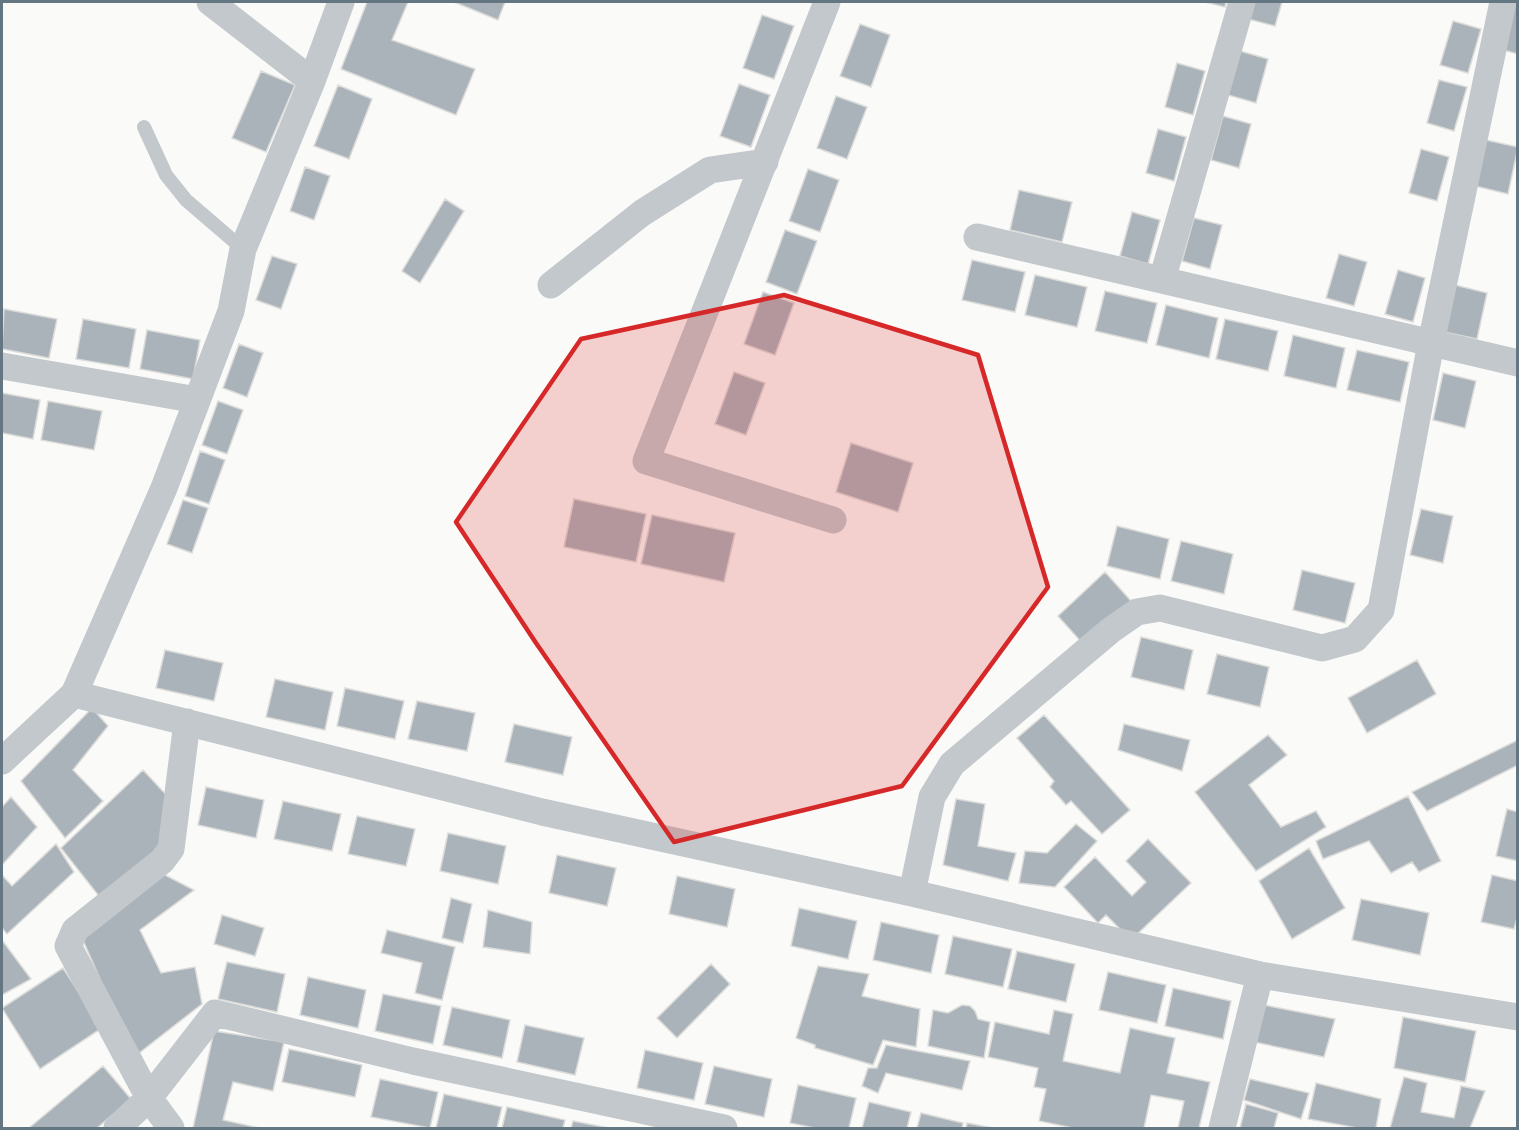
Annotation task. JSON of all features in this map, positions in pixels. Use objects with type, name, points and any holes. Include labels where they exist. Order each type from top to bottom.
[{"type":"street","points":[[210,2],[312,81]]},
{"type":"street","points":[[2,761],[74,694],[164,488],[231,311],[243,249],[312,81],[341,2]]},
{"type":"street","points":[[827,2],[646,460],[833,520]]},
{"type":"street","points":[[1162,280],[1242,2]]},
{"type":"street","points":[[912,893],[932,797],[952,764],[1111,630],[1137,612],[1160,608],[1322,648],[1355,639],[1381,610],[1431,343],[1503,2]]},
{"type":"street","points":[[551,285],[642,213],[710,170],[765,162]]},
{"type":"street","points":[[977,237],[1518,363]]},
{"type":"street","points":[[2,366],[197,400]]},
{"type":"street","points":[[74,694],[542,812],[912,893],[1260,975],[1518,1017]]},
{"type":"street","points":[[171,1128],[149,1098],[68,946],[75,930],[162,861],[171,849],[187,722]]},
{"type":"street","points":[[1222,1128],[1260,975]]},
{"type":"street","points":[[117,1128],[149,1098],[215,1013],[413,1061],[724,1128]]},
{"type":"lane","points":[[144,128],[166,175],[186,200],[243,249]]},
{"type":"highlighted area","points":[[784,295],[978,355],[1048,587],[902,786],[674,842],[536,643],[456,522],[581,339]]},
{"type":"building","points":[[367,2],[408,2],[392,40],[475,69],[456,115],[341,69]]},
{"type":"building","points":[[454,2],[505,2],[498,20]]},
{"type":"building","points":[[1205,2],[1226,2],[1225,7]]},
{"type":"building","points":[[1252,2],[1282,2],[1275,26],[1248,19]]},
{"type":"building","points":[[1514,4],[1518,5],[1518,54],[1503,50]]},
{"type":"building","points":[[762,15],[794,26],[774,79],[743,68]]},
{"type":"building","points":[[1453,21],[1481,29],[1468,73],[1440,65]]},
{"type":"building","points":[[860,24],[890,35],[871,87],[840,76]]},
{"type":"building","points":[[1240,51],[1268,59],[1256,103],[1228,95]]},
{"type":"building","points":[[1177,63],[1205,71],[1193,115],[1165,107]]},
{"type":"building","points":[[261,71],[295,85],[266,152],[232,138]]},
{"type":"building","points":[[1439,80],[1467,87],[1454,131],[1427,123]]},
{"type":"building","points":[[739,84],[770,95],[751,147],[720,136]]},
{"type":"building","points":[[338,85],[372,99],[349,159],[314,146]]},
{"type":"building","points":[[836,96],[867,107],[847,159],[817,148]]},
{"type":"building","points":[[1223,116],[1251,124],[1239,168],[1211,160]]},
{"type":"building","points":[[1158,129],[1186,137],[1174,181],[1146,173]]},
{"type":"building","points":[[1486,140],[1518,147],[1508,194],[1475,186]]},
{"type":"building","points":[[1421,149],[1449,157],[1437,201],[1409,193]]},
{"type":"building","points":[[305,167],[330,176],[314,220],[290,211]]},
{"type":"building","points":[[808,169],[839,180],[820,232],[789,221]]},
{"type":"building","points":[[1019,190],[1072,202],[1062,242],[1010,230]]},
{"type":"building","points":[[445,199],[464,211],[420,283],[402,271]]},
{"type":"building","points":[[1132,212],[1160,220],[1148,264],[1120,256]]},
{"type":"building","points":[[1194,218],[1222,225],[1210,269],[1182,261]]},
{"type":"building","points":[[785,230],[817,241],[797,294],[766,282]]},
{"type":"building","points":[[1339,254],[1367,262],[1354,306],[1326,298]]},
{"type":"building","points":[[272,256],[297,264],[281,309],[256,300]]},
{"type":"building","points":[[972,260],[1025,272],[1015,312],[962,300]]},
{"type":"building","points":[[1398,270],[1425,278],[1413,322],[1385,314]]},
{"type":"building","points":[[1035,275],[1087,287],[1077,327],[1025,315]]},
{"type":"building","points":[[1455,285],[1487,293],[1477,339],[1444,332]]},
{"type":"building","points":[[1105,291],[1157,303],[1147,343],[1095,331]]},
{"type":"building","points":[[763,292],[794,303],[775,355],[744,344]]},
{"type":"building","points":[[1166,305],[1218,318],[1209,358],[1156,345]]},
{"type":"building","points":[[4,309],[57,319],[49,358],[2,349]]},
{"type":"building","points":[[83,319],[136,329],[129,368],[76,359]]},
{"type":"building","points":[[1225,319],[1278,331],[1268,371],[1216,359]]},
{"type":"building","points":[[147,330],[200,340],[193,379],[140,369]]},
{"type":"building","points":[[1293,335],[1345,348],[1336,388],[1284,376]]},
{"type":"building","points":[[239,344],[263,353],[247,397],[223,388]]},
{"type":"building","points":[[1357,350],[1409,362],[1400,402],[1347,390]]},
{"type":"building","points":[[734,372],[765,383],[746,435],[715,424]]},
{"type":"building","points":[[1443,373],[1476,381],[1465,428],[1433,420]]},
{"type":"building","points":[[2,393],[40,400],[33,439],[2,433]]},
{"type":"building","points":[[48,401],[102,411],[94,450],[41,440]]},
{"type":"building","points":[[218,401],[243,410],[227,454],[202,445]]},
{"type":"building","points":[[851,443],[913,463],[898,512],[836,492]]},
{"type":"building","points":[[200,451],[225,460],[209,504],[185,496]]},
{"type":"building","points":[[574,499],[646,514],[636,562],[564,547]]},
{"type":"building","points":[[183,500],[208,508],[192,553],[167,544]]},
{"type":"building","points":[[1421,509],[1453,516],[1443,563],[1410,555]]},
{"type":"building","points":[[652,515],[735,533],[724,582],[641,564]]},
{"type":"building","points":[[1117,526],[1169,539],[1160,579],[1107,566]]},
{"type":"building","points":[[1181,541],[1233,554],[1224,594],[1171,581]]},
{"type":"building","points":[[1302,570],[1355,583],[1345,623],[1293,610]]},
{"type":"building","points":[[1105,572],[1131,601],[1084,645],[1058,616]]},
{"type":"building","points":[[1141,637],[1193,650],[1184,690],[1131,677]]},
{"type":"building","points":[[165,650],[223,663],[214,701],[156,688]]},
{"type":"building","points":[[1217,654],[1269,667],[1260,707],[1207,694]]},
{"type":"building","points":[[1417,660],[1436,694],[1367,733],[1348,698]]},
{"type":"building","points":[[275,679],[333,692],[325,730],[266,717]]},
{"type":"building","points":[[345,688],[404,701],[395,739],[337,726]]},
{"type":"building","points":[[417,701],[475,713],[467,751],[408,739]]},
{"type":"building","points":[[92,708],[108,726],[73,770],[103,801],[65,838],[21,781]]},
{"type":"building","points":[[1044,715],[1130,810],[1102,834],[1071,801],[1066,805],[1050,787],[1054,781],[1017,738]]},
{"type":"building","points":[[514,724],[572,737],[563,775],[505,762]]},
{"type":"building","points":[[1124,724],[1190,740],[1182,771],[1118,750]]},
{"type":"building","points":[[1268,735],[1287,755],[1249,785],[1281,827],[1316,811],[1326,827],[1256,871],[1195,792]]},
{"type":"building","points":[[1518,740],[1518,765],[1427,811],[1412,792]]},
{"type":"building","points":[[143,770],[171,800],[166,846],[102,900],[61,848]]},
{"type":"building","points":[[206,787],[264,800],[256,838],[198,825]]},
{"type":"building","points":[[1408,796],[1441,861],[1419,872],[1412,862],[1391,873],[1369,841],[1323,859],[1316,841]]},
{"type":"building","points":[[11,797],[37,827],[2,865],[2,807]]},
{"type":"building","points":[[956,799],[985,804],[978,846],[1016,853],[1008,881],[943,865]]},
{"type":"building","points":[[283,801],[341,814],[332,851],[274,839]]},
{"type":"building","points":[[1507,809],[1518,812],[1518,861],[1496,856]]},
{"type":"building","points":[[357,816],[415,829],[406,866],[348,854]]},
{"type":"building","points":[[1076,824],[1097,841],[1055,887],[1019,883],[1025,851],[1047,853]]},
{"type":"building","points":[[448,833],[506,846],[498,884],[440,871]]},
{"type":"building","points":[[1148,839],[1191,883],[1131,940],[1106,915],[1098,923],[1064,887],[1095,857],[1132,896],[1146,882],[1126,861]]},
{"type":"building","points":[[56,844],[74,872],[7,934],[2,928],[2,875],[12,886]]},
{"type":"building","points":[[1309,848],[1345,908],[1292,939],[1259,881]]},
{"type":"building","points":[[557,855],[616,868],[607,906],[549,893]]},
{"type":"building","points":[[163,874],[194,890],[140,930],[161,973],[195,967],[202,1004],[134,1057],[82,938]]},
{"type":"building","points":[[1492,875],[1518,881],[1518,914],[1514,929],[1481,922]]},
{"type":"building","points":[[677,876],[735,889],[727,927],[669,914]]},
{"type":"building","points":[[451,898],[472,904],[463,943],[442,938]]},
{"type":"building","points":[[1361,899],[1429,913],[1420,955],[1352,940]]},
{"type":"building","points":[[799,908],[857,921],[848,959],[791,946]]},
{"type":"building","points":[[488,910],[532,922],[530,954],[483,947]]},
{"type":"building","points":[[222,915],[264,928],[255,956],[214,944]]},
{"type":"building","points":[[881,922],[939,935],[931,973],[873,960]]},
{"type":"building","points":[[387,930],[455,947],[442,1000],[415,993],[422,963],[381,953]]},
{"type":"building","points":[[953,936],[1012,949],[1003,987],[945,974]]},
{"type":"building","points":[[2,940],[31,979],[2,995]]},
{"type":"building","points":[[1017,951],[1075,964],[1066,1002],[1008,989]]},
{"type":"building","points":[[227,962],[285,974],[277,1012],[218,999]]},
{"type":"building","points":[[711,964],[730,984],[677,1038],[657,1018]]},
{"type":"building","points":[[818,966],[869,974],[862,996],[920,1009],[916,1047],[883,1040],[873,1065],[815,1048],[815,1045],[796,1038]]},
{"type":"building","points":[[63,968],[102,1028],[40,1069],[2,1008]]},
{"type":"building","points":[[1108,972],[1166,985],[1157,1023],[1099,1010]]},
{"type":"building","points":[[308,977],[366,990],[358,1028],[300,1015]]},
{"type":"building","points":[[1173,988],[1231,1001],[1223,1039],[1165,1026]]},
{"type":"building","points":[[383,994],[441,1006],[433,1044],[375,1031]]},
{"type":"building","points":[[962,1005],[970,1006],[978,1019],[990,1022],[984,1058],[928,1046],[933,1010],[948,1013]]},
{"type":"building","points":[[1264,1005],[1335,1019],[1324,1057],[1254,1042]]},
{"type":"building","points":[[452,1007],[510,1020],[502,1058],[443,1045]]},
{"type":"building","points":[[1054,1010],[1073,1014],[1063,1061],[1120,1073],[1130,1028],[1175,1038],[1167,1073],[1210,1082],[1199,1128],[1178,1128],[1184,1101],[1151,1095],[1144,1128],[1073,1128],[1039,1121],[1046,1089],[1034,1087],[1038,1068],[988,1057],[995,1022],[1049,1034]]},
{"type":"building","points":[[1403,1017],[1476,1031],[1465,1082],[1394,1068]]},
{"type":"building","points":[[525,1025],[584,1038],[575,1075],[517,1062]]},
{"type":"building","points":[[214,1031],[284,1042],[273,1091],[233,1082],[223,1120],[259,1128],[193,1128]]},
{"type":"building","points":[[886,1045],[970,1061],[962,1090],[886,1073],[878,1093],[862,1086],[868,1068],[877,1068]]},
{"type":"building","points":[[289,1049],[362,1065],[355,1097],[282,1082]]},
{"type":"building","points":[[645,1050],[703,1063],[694,1100],[637,1088]]},
{"type":"building","points":[[103,1066],[131,1099],[97,1128],[29,1128]]},
{"type":"building","points":[[714,1066],[772,1079],[764,1117],[705,1104]]},
{"type":"building","points":[[1404,1077],[1427,1083],[1421,1112],[1454,1118],[1461,1086],[1485,1091],[1470,1128],[1390,1128]]},
{"type":"building","points":[[380,1079],[438,1092],[430,1128],[371,1117]]},
{"type":"building","points":[[1250,1079],[1309,1093],[1301,1119],[1244,1100]]},
{"type":"building","points":[[1316,1083],[1381,1099],[1376,1128],[1358,1128],[1308,1119]]},
{"type":"building","points":[[798,1085],[856,1098],[849,1128],[815,1128],[790,1123]]},
{"type":"building","points":[[444,1094],[502,1107],[497,1128],[436,1128]]},
{"type":"building","points":[[869,1102],[911,1112],[907,1128],[862,1128]]},
{"type":"building","points":[[1246,1104],[1278,1113],[1274,1128],[1240,1128]]},
{"type":"building","points":[[507,1107],[565,1120],[563,1128],[502,1128]]},
{"type":"building","points":[[921,1113],[963,1123],[962,1128],[917,1128]]},
{"type":"building","points":[[573,1121],[609,1128],[571,1128]]},
{"type":"building","points":[[967,1123],[993,1128],[966,1128]]}]
